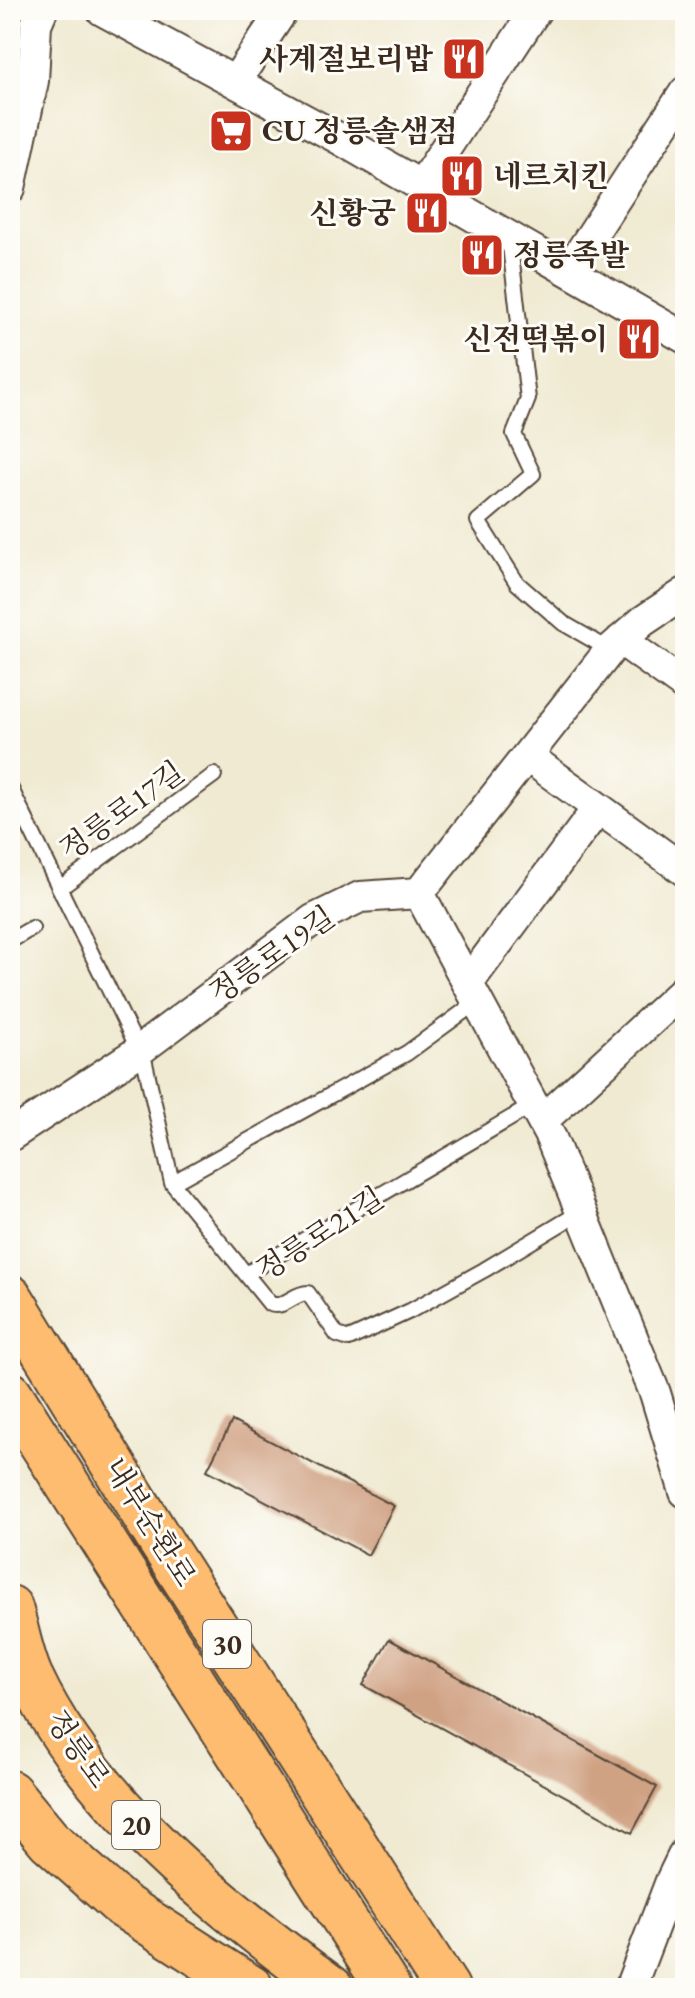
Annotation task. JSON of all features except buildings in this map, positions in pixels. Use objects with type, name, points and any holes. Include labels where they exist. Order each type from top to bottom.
[{"type":"main road","name":"내부순환로","points":[[10,1297],[159,1539],[447,1988]]},
{"type":"main road","name":"내부순환로","points":[[10,1394],[388,1988]]},
{"type":"main road","name":"정릉로","points":[[10,1608],[31,1677],[80,1760],[151,1841],[331,1988]]},
{"type":"main road","name":"20","points":[[10,1793],[49,1840],[122,1905],[251,1988]]},
{"type":"street","points":[[10,188],[33,81],[36,24],[42,10]]},
{"type":"street","points":[[102,10],[421,186],[685,338]]},
{"type":"street","points":[[235,82],[283,10]]},
{"type":"street","points":[[421,186],[536,10]]},
{"type":"street","points":[[576,259],[685,92]]},
{"type":"street","points":[[685,593],[643,621],[616,645],[419,893],[538,1113],[582,1211],[655,1393],[685,1492]]},
{"type":"street","points":[[616,645],[685,686]]},
{"type":"street","points":[[527,756],[685,871]]},
{"type":"street","points":[[473,992],[598,808]]},
{"type":"street","name":"정릉로19길","points":[[10,1136],[136,1053],[313,920],[360,897],[419,893]]},
{"type":"street","name":"정릉로21길","points":[[538,1113],[685,989]]},
{"type":"street","points":[[630,1988],[685,1852]]},
{"type":"lane","points":[[509,236],[528,399],[514,434],[533,474],[478,521],[517,583],[563,623],[616,645]]},
{"type":"lane","name":"정릉로17길","points":[[60,888],[214,775]]},
{"type":"lane","name":"정릉로17길","points":[[10,787],[136,1053]]},
{"type":"lane","points":[[10,941],[32,928]]},
{"type":"lane","points":[[172,1183],[407,1053],[473,992]]},
{"type":"lane","points":[[136,1053],[151,1081],[151,1097],[172,1183],[246,1274]]},
{"type":"lane","name":"정릉로21길","points":[[538,1113],[246,1274],[270,1304],[276,1306],[301,1293],[308,1293],[337,1335],[349,1339],[422,1304],[582,1211]]},
{"type":"place","name":"사계절보리밥","points":[[464,59]]},
{"type":"place","name":"CU 정릉솔샘점","points":[[231,131]]},
{"type":"place","name":"네르치킨","points":[[462,176]]},
{"type":"place","name":"신황궁","points":[[427,213]]},
{"type":"place","name":"정릉족발","points":[[482,255]]},
{"type":"place","name":"신전떡볶이","points":[[639,339]]}]
